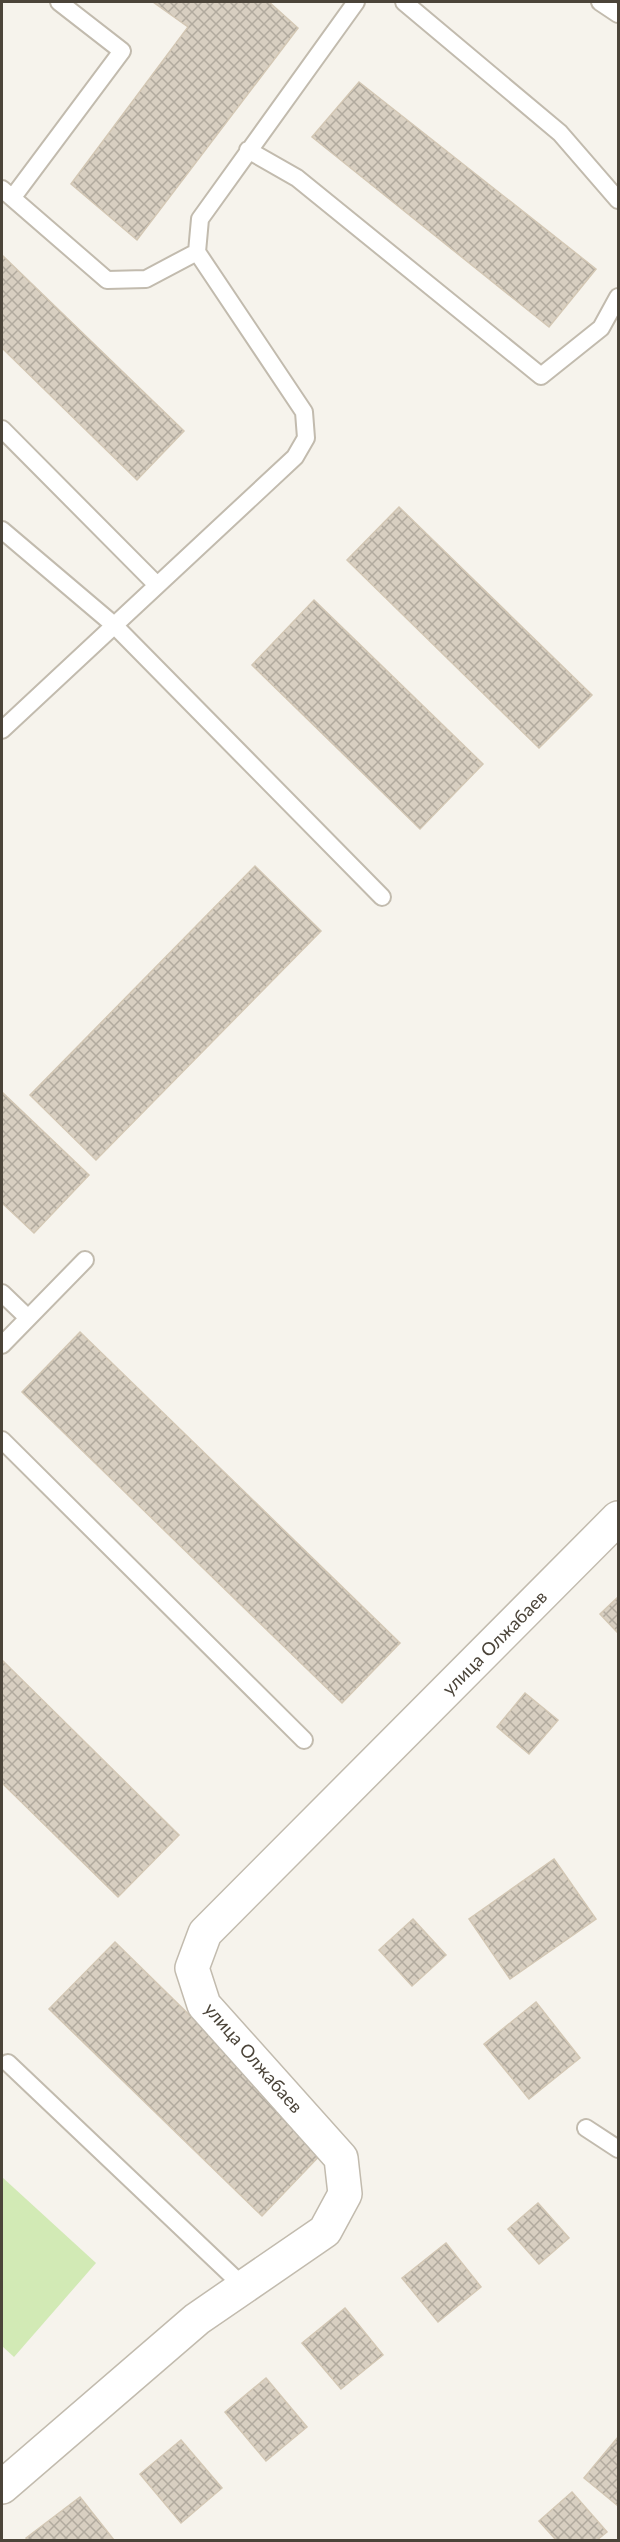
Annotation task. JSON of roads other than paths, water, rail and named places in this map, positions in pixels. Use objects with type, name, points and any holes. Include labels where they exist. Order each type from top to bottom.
[{"type":"street","name":"улица Олжабаев","points":[[2,2487],[197,2319],[325,2231],[345,2194],[341,2158],[204,2005],[192,1968],[205,1933],[618,1518]]},
{"type":"lane","points":[[59,2],[122,51],[7,193],[107,279],[146,279],[197,252]]},
{"type":"lane","points":[[2,730],[295,458],[306,438],[304,412],[197,252],[200,219],[356,2]]},
{"type":"lane","points":[[404,2],[560,133],[618,200]]},
{"type":"lane","points":[[600,2],[618,15]]},
{"type":"lane","points":[[248,150],[297,178],[541,376],[602,328],[618,297]]},
{"type":"lane","points":[[2,429],[157,585]]},
{"type":"lane","points":[[2,530],[114,625],[382,897]]},
{"type":"lane","points":[[2,1345],[85,1260]]},
{"type":"lane","points":[[2,1293],[28,1318]]},
{"type":"lane","points":[[2,1440],[304,1740]]},
{"type":"lane","points":[[8,2063],[244,2287]]},
{"type":"lane","points":[[586,2128],[618,2149]]}]
